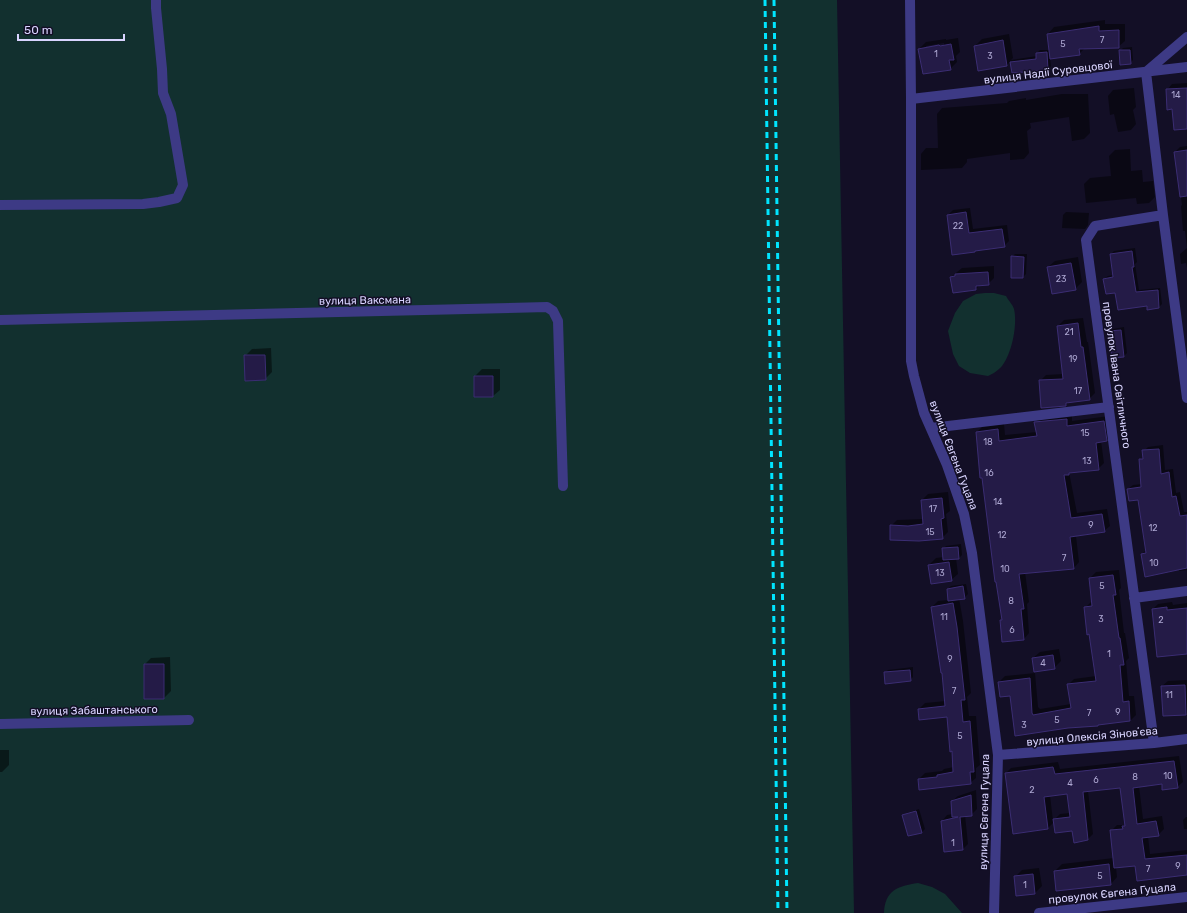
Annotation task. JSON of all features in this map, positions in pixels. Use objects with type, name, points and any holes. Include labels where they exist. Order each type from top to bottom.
[{"type":"street","points":[[0,205],[143,204],[177,198],[183,185],[171,114],[163,94],[156,0]]},
{"type":"street","name":"вулиця Євгена Гуцала","points":[[910,0],[911,361],[924,413],[954,483],[968,529],[972,553],[998,755],[994,913]]},
{"type":"street","points":[[1187,38],[1146,72],[1187,398]]},
{"type":"street","name":"вулиця Надії Суровцової","points":[[911,99],[1187,67]]},
{"type":"street","name":"провулок Івана Світличного","points":[[1154,743],[1086,240],[1095,226],[1163,215]]},
{"type":"street","name":"вулиця Ваксмана","points":[[0,320],[547,307],[553,311],[558,321],[563,486]]},
{"type":"street","points":[[931,428],[1109,407]]},
{"type":"street","points":[[1134,598],[1187,591]]},
{"type":"street","name":"вулиця Забаштанського","points":[[0,724],[189,720]]},
{"type":"street","name":"вулиця Олексія Зіновʼєва","points":[[998,755],[1154,743],[1187,739]]},
{"type":"street","name":"провулок Євгена Гуцала","points":[[1039,913],[1187,897]]},
{"type":"green space","points":[[0,0],[837,0],[854,913],[0,913]]},
{"type":"green space","points":[[994,293],[1006,296],[1013,307],[1015,316],[1014,332],[1007,358],[999,369],[988,376],[970,373],[959,366],[953,354],[948,331],[955,313],[963,301],[976,294]]},
{"type":"green space","points":[[918,883],[932,887],[945,894],[962,913],[884,913],[887,899],[894,890]]},
{"type":"building","points":[[1099,26],[1099,31],[1119,30],[1119,48],[1079,49],[1080,55],[1050,59],[1047,34]]},
{"type":"building","points":[[1003,40],[1007,66],[978,71],[974,46]]},
{"type":"building","points":[[951,44],[954,60],[949,60],[951,70],[923,74],[918,49]]},
{"type":"building","points":[[1119,50],[1130,50],[1131,64],[1120,65]]},
{"type":"building","points":[[1047,52],[1048,70],[1012,73],[1010,62],[1036,59],[1036,53]]},
{"type":"building","points":[[1187,88],[1187,129],[1174,130],[1172,109],[1167,110],[1166,89]]},
{"type":"building","points":[[1187,150],[1187,196],[1180,197],[1174,152]]},
{"type":"building","points":[[966,212],[969,233],[1002,229],[1005,247],[952,255],[947,215]]},
{"type":"building","points":[[1132,251],[1134,267],[1132,267],[1136,292],[1158,290],[1159,308],[1147,310],[1147,306],[1118,310],[1115,293],[1106,294],[1103,279],[1113,277],[1110,254]]},
{"type":"building","points":[[1011,256],[1024,257],[1023,278],[1011,278]]},
{"type":"building","points":[[1071,263],[1076,290],[1052,294],[1047,267]]},
{"type":"building","points":[[988,272],[989,285],[976,286],[976,290],[953,293],[950,277],[955,276],[955,274]]},
{"type":"building","points":[[1078,323],[1081,347],[1083,347],[1090,400],[1066,403],[1066,406],[1041,408],[1039,380],[1063,379],[1057,326]]},
{"type":"building","points":[[1121,330],[1124,357],[1112,358],[1108,331]]},
{"type":"building","points":[[244,355],[265,355],[266,380],[245,381]]},
{"type":"building","points":[[474,376],[493,376],[493,397],[474,397]]},
{"type":"building","points":[[1067,419],[1067,426],[1104,421],[1107,441],[1096,443],[1099,470],[1069,473],[1069,475],[1064,475],[1071,518],[1102,514],[1105,532],[1070,537],[1074,569],[1019,574],[1024,609],[1021,609],[1024,640],[1002,642],[1000,620],[1002,620],[995,582],[982,478],[980,478],[976,432],[998,429],[999,441],[1037,436],[1034,422]]},
{"type":"building","points":[[1159,449],[1161,474],[1169,472],[1172,497],[1176,496],[1180,516],[1187,515],[1187,568],[1145,577],[1141,554],[1146,553],[1138,500],[1129,501],[1127,489],[1141,487],[1139,459],[1143,459],[1142,450]]},
{"type":"building","points":[[942,498],[944,518],[941,519],[943,539],[919,541],[890,540],[890,525],[908,526],[923,524],[921,500]]},
{"type":"building","points":[[958,547],[959,559],[943,560],[942,548]]},
{"type":"building","points":[[949,562],[952,581],[931,584],[928,565]]},
{"type":"building","points":[[1113,575],[1116,595],[1113,595],[1124,665],[1120,665],[1123,702],[1129,701],[1130,721],[1015,736],[1010,696],[1000,697],[998,682],[1030,678],[1033,715],[1071,708],[1067,684],[1096,681],[1089,634],[1087,635],[1084,607],[1092,606],[1089,578]]},
{"type":"building","points":[[963,586],[965,599],[948,601],[947,589]]},
{"type":"building","points":[[953,603],[965,700],[961,700],[963,722],[970,721],[974,772],[970,772],[971,784],[919,790],[918,779],[937,777],[937,775],[953,772],[952,751],[950,752],[947,717],[919,720],[918,709],[945,706],[942,673],[931,607]]},
{"type":"building","points":[[1167,607],[1167,610],[1187,608],[1187,654],[1157,657],[1152,609]]},
{"type":"building","points":[[1053,655],[1055,669],[1034,672],[1032,658]]},
{"type":"building","points":[[144,664],[164,664],[164,699],[144,699]]},
{"type":"building","points":[[910,670],[911,681],[885,684],[884,672]]},
{"type":"building","points":[[1185,685],[1186,715],[1163,716],[1161,686]]},
{"type":"building","points":[[1174,761],[1178,788],[1162,790],[1162,784],[1133,788],[1137,824],[1156,821],[1159,836],[1142,838],[1145,859],[1187,855],[1187,875],[1137,881],[1135,866],[1114,868],[1110,830],[1123,829],[1122,826],[1125,826],[1120,788],[1083,792],[1088,840],[1074,843],[1072,831],[1055,833],[1053,819],[1070,817],[1067,794],[1044,797],[1048,829],[1013,834],[1005,773],[1053,767],[1055,774]]},
{"type":"building","points":[[971,795],[972,816],[960,817],[963,850],[944,852],[941,821],[958,817],[952,817],[951,801]]},
{"type":"building","points":[[916,811],[922,833],[908,836],[902,815]]},
{"type":"building","points":[[1109,864],[1111,885],[1056,891],[1054,871]]},
{"type":"building","points":[[1033,874],[1035,894],[1016,896],[1014,876]]},
{"type":"railway","points":[[765,0],[778,913]]},
{"type":"railway","points":[[774,0],[787,913]]}]
